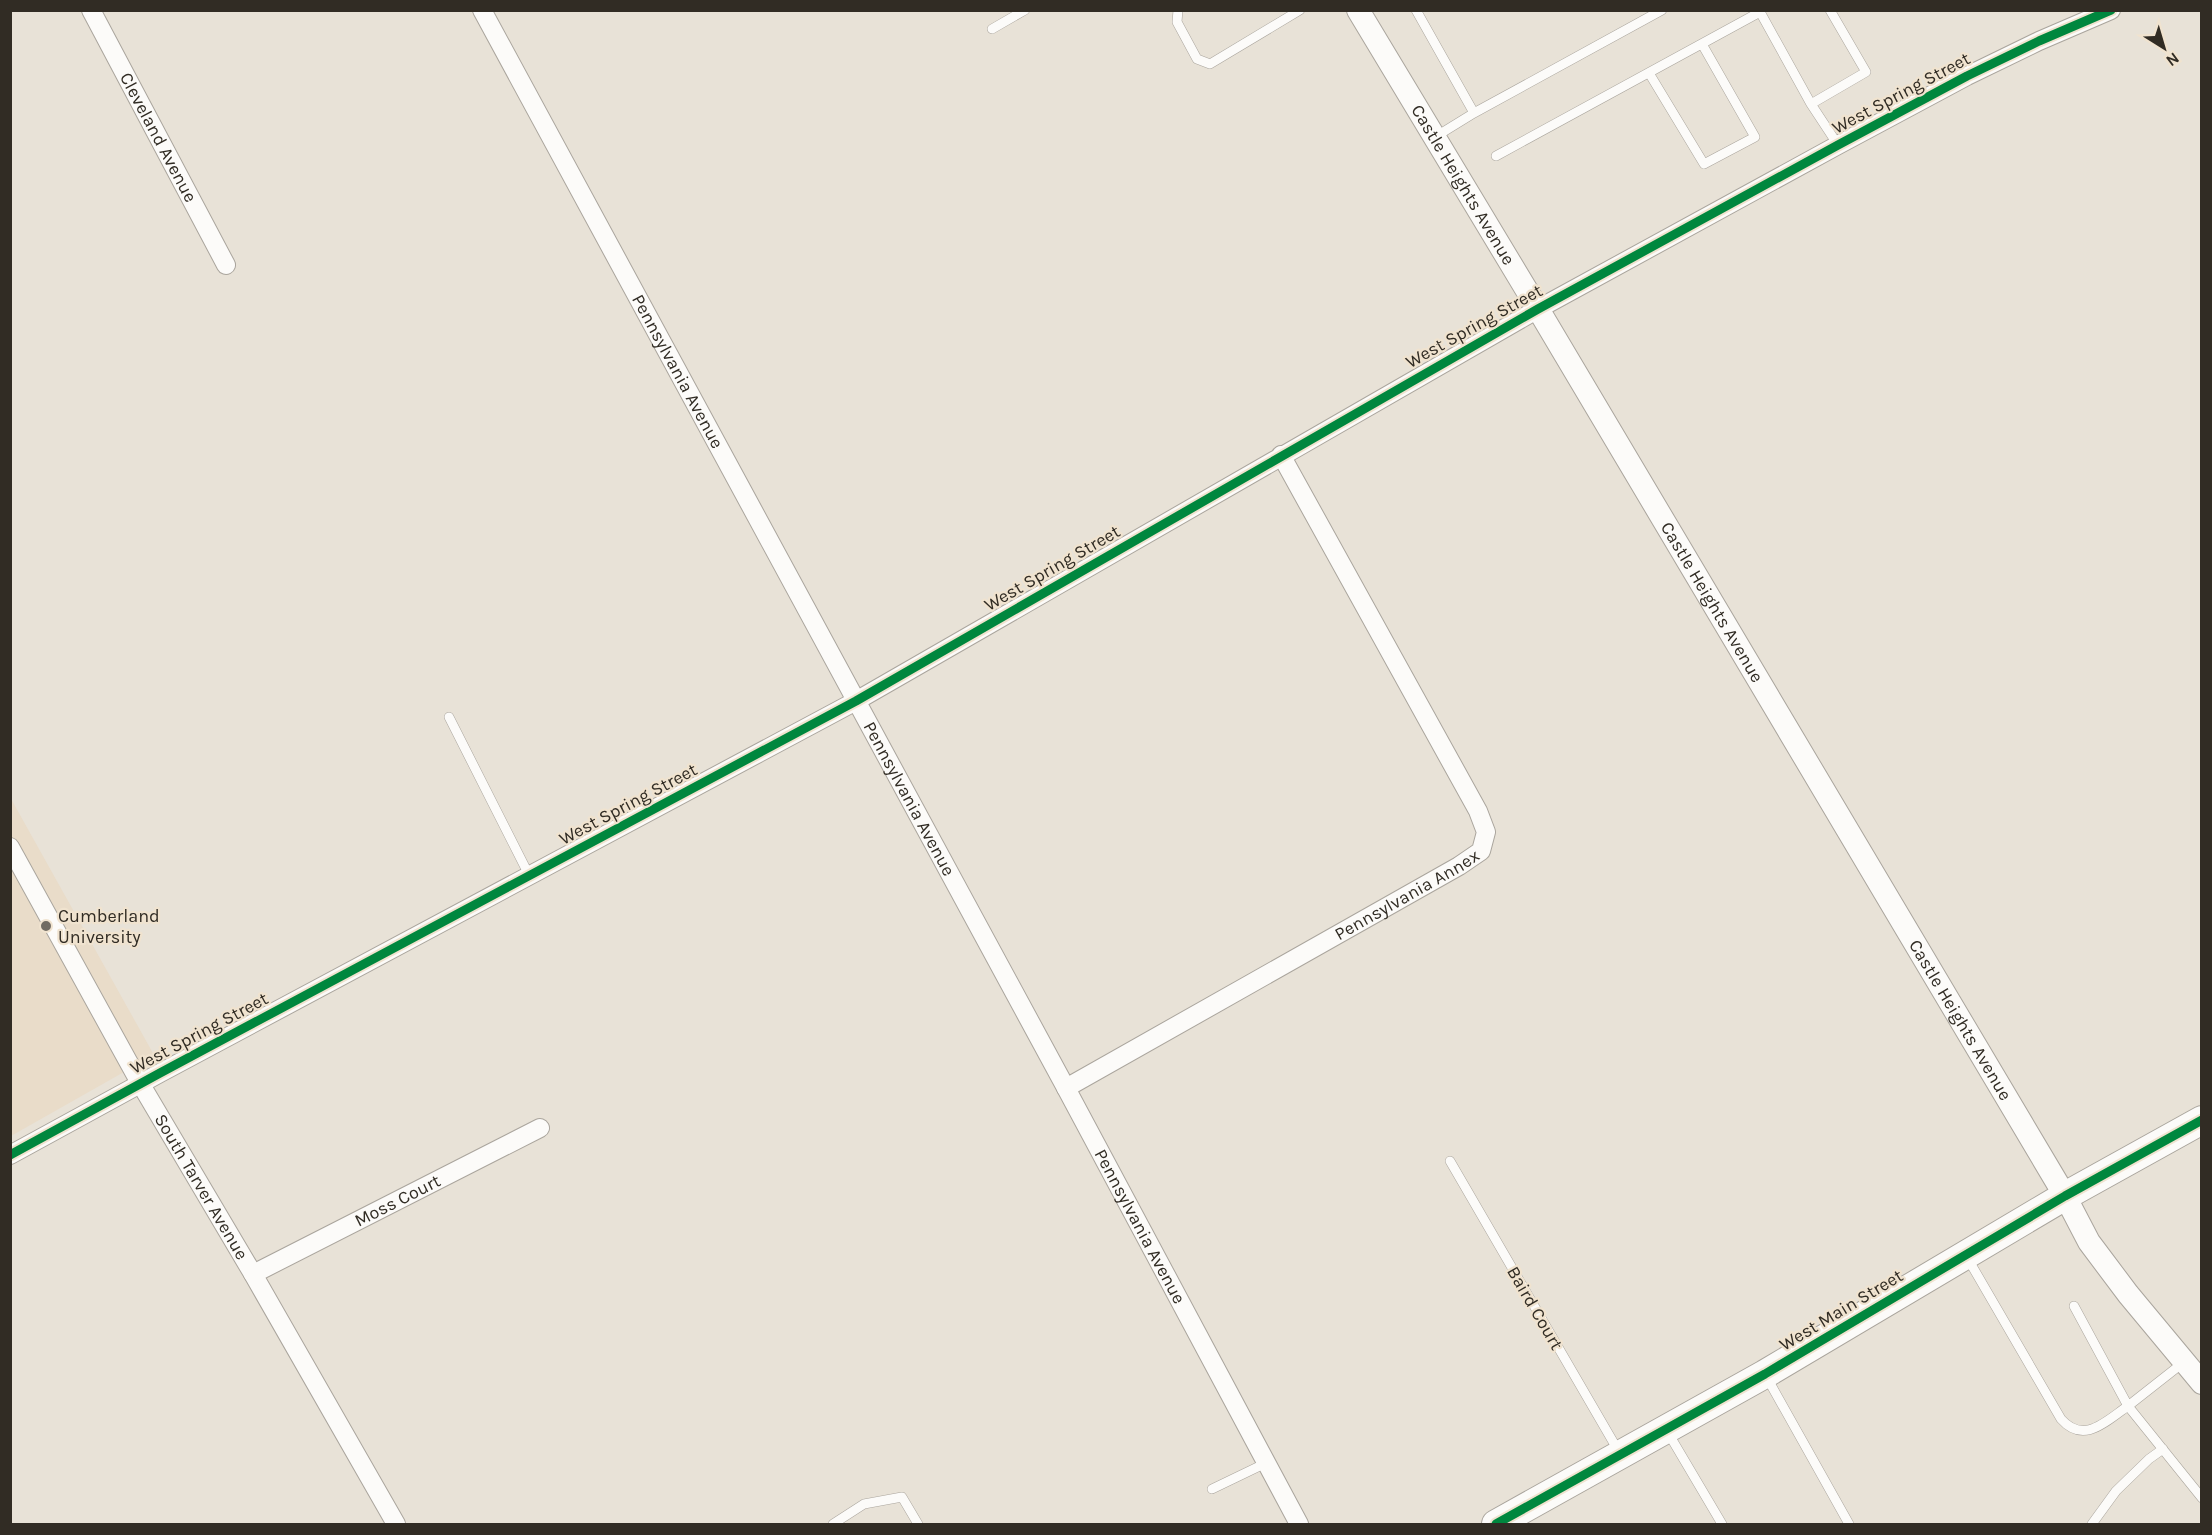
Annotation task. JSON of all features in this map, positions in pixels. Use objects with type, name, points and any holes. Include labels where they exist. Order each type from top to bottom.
[{"type":"main road","name":"West Main Street","points":[[1496,1524],[1765,1374],[2065,1196],[2202,1120]]},
{"type":"street","name":"Cleveland Avenue","points":[[91,10],[226,265]]},
{"type":"street","name":"Pennsylvania Avenue","points":[[483,10],[1299,1524]]},
{"type":"street","name":"West Spring Street","points":[[10,1155],[140,1083],[856,701],[1538,309],[1838,145],[1968,76],[2039,41],[2111,10]]},
{"type":"street","name":"Castle Heights Avenue","points":[[1359,11],[2065,1196],[2090,1242],[2128,1294],[2202,1383]]},
{"type":"street","name":"Pennsylvania Annex","points":[[1066,1088],[1459,866],[1481,851],[1486,832],[1478,810],[1281,455]]},
{"type":"street","name":"South Tarver Avenue","points":[[10,847],[140,1083],[253,1274],[396,1524]]},
{"type":"street","name":"Moss Court","points":[[253,1274],[540,1128]]},
{"type":"lane","points":[[992,29],[1025,10]]},
{"type":"lane","points":[[1178,10],[1177,22],[1197,60],[1210,64],[1300,10]]},
{"type":"lane","points":[[1416,10],[1474,113]]},
{"type":"lane","points":[[1434,137],[1662,10]]},
{"type":"lane","points":[[1811,104],[1866,72],[1830,10]]},
{"type":"lane","points":[[1496,156],[1759,11],[1811,104],[1838,145]]},
{"type":"lane","points":[[1649,73],[1704,164],[1755,137],[1702,44]]},
{"type":"lane","points":[[449,717],[529,875]]},
{"type":"lane","name":"Baird Court","points":[[1450,1161],[1621,1454]]},
{"type":"lane","points":[[1966,1256],[2061,1419],[2069,1428],[2085,1431],[2097,1427],[2184,1362]]},
{"type":"lane","points":[[2073,1306],[2128,1406],[2202,1498]]},
{"type":"lane","points":[[1765,1374],[1849,1524]]},
{"type":"lane","points":[[1666,1429],[1722,1524]]},
{"type":"lane","points":[[2092,1524],[2116,1491],[2149,1459],[2163,1449]]},
{"type":"lane","points":[[1212,1489],[1266,1463]]},
{"type":"lane","points":[[833,1524],[864,1504],[902,1497],[918,1524]]},
{"type":"shaded area","name":"Cumberland University","points":[[10,797],[154,1055],[11,1136],[10,1136]]},
{"type":"cycle path","points":[[10,1155],[856,701],[1538,309],[1838,145],[1967,76],[2039,41],[2111,10]]},
{"type":"cycle path","points":[[1496,1524],[1765,1374],[2065,1196],[2202,1120]]},
{"type":"place","name":"Cumberland University","points":[[46,926]]}]
